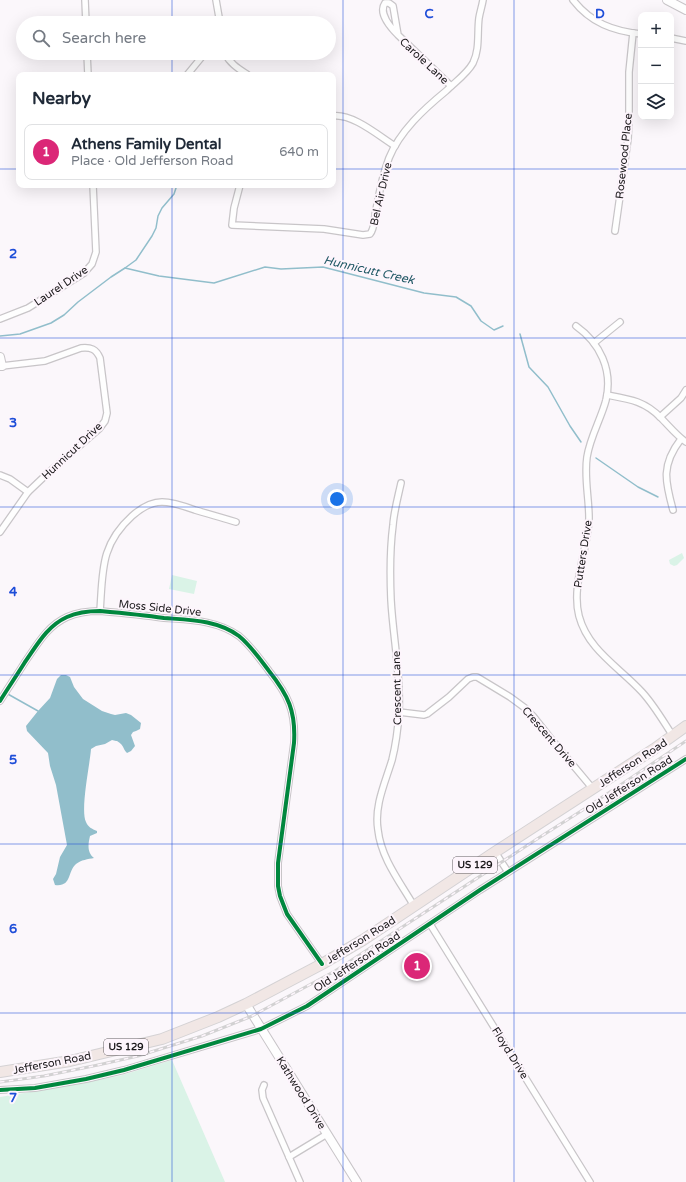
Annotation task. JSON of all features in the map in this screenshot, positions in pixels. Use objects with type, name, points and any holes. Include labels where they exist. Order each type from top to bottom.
[{"type":"highway","name":"Jefferson Road","points":[[0,1072],[70,1061],[162,1039],[218,1017],[246,1004],[322,964],[363,940],[495,852],[673,737],[686,726]]},
{"type":"street","points":[[85,0],[86,16]]},
{"type":"street","points":[[216,0],[219,16]]},
{"type":"street","name":"Bel Air Drive","points":[[239,188],[234,208],[232,225],[324,229],[368,235],[373,230],[384,176],[389,158],[395,146],[421,114],[466,73],[475,58],[478,45],[479,18],[483,0]]},
{"type":"street","points":[[573,0],[582,10],[602,24],[617,30],[638,34]]},
{"type":"street","points":[[667,0],[686,10]]},
{"type":"street","name":"Carole Lane","points":[[398,35],[393,6],[389,3],[385,4],[383,8],[386,19],[391,28],[398,35],[451,86]]},
{"type":"street","name":"Rosewood Place","points":[[615,231],[628,139],[629,72],[633,33]]},
{"type":"street","points":[[674,39],[686,41]]},
{"type":"street","points":[[87,60],[88,72]]},
{"type":"street","points":[[189,72],[199,60]]},
{"type":"street","points":[[229,60],[244,72]]},
{"type":"street","points":[[336,116],[343,116],[352,119],[395,146]]},
{"type":"street","name":"Laurel Drive","points":[[0,319],[28,308],[84,273],[92,264],[96,252],[93,188]]},
{"type":"street","points":[[594,343],[620,322]]},
{"type":"street","name":"Putters Drive","points":[[576,326],[594,343],[601,355],[605,366],[608,386],[607,395],[587,458],[586,468],[589,517],[577,591],[577,609],[582,627],[593,646],[643,692],[673,737]]},
{"type":"street","name":"Hunnicut Drive","points":[[0,532],[28,492],[104,424],[107,407],[100,358],[96,350],[86,348],[45,360],[1,366]]},
{"type":"street","points":[[0,357],[1,366]]},
{"type":"street","points":[[660,417],[681,398],[686,390]]},
{"type":"street","points":[[607,395],[643,404],[660,417],[684,441],[671,454],[667,468],[667,488],[673,510]]},
{"type":"street","points":[[0,475],[10,479],[28,492]]},
{"type":"street","name":"Crescent Lane","points":[[401,483],[391,540],[391,600],[398,678],[399,712],[395,746],[377,812],[378,830],[384,854],[414,906]]},
{"type":"street","points":[[100,611],[104,563],[107,550],[121,526],[145,506],[153,503],[169,502],[236,522]]},
{"type":"street","name":"Moss Side Drive","points":[[0,702],[47,631],[66,617],[75,614],[100,611],[204,621],[223,627],[239,636],[250,647],[283,690],[292,711],[295,730],[294,743],[278,863],[278,886],[280,896],[288,914],[322,964]]},
{"type":"street","name":"Crescent Drive","points":[[399,712],[424,715],[427,714],[449,697],[468,679],[476,677],[510,696],[525,708],[593,789]]},
{"type":"street","name":"Old Jefferson Road","points":[[0,1090],[35,1088],[86,1079],[124,1070],[261,1029],[307,1006],[508,872],[686,759]]},
{"type":"street","points":[[495,852],[508,872]]},
{"type":"street","name":"Floyd Drive","points":[[430,924],[590,1182]]},
{"type":"street","name":"Kathwood Drive","points":[[246,1004],[357,1182]]},
{"type":"street","points":[[264,1085],[262,1090],[263,1098],[300,1182]]},
{"type":"street","points":[[289,1157],[327,1134]]},
{"type":"green space","points":[[682,553],[684,558],[677,565],[674,566],[670,564],[669,560]]},
{"type":"green space","points":[[172,575],[197,581],[194,594],[169,589]]},
{"type":"green space","points":[[172,1060],[225,1182],[0,1182],[0,1097],[119,1076]]},
{"type":"water","points":[[61,675],[70,677],[74,687],[83,699],[102,711],[115,715],[126,713],[141,723],[140,729],[133,732],[131,735],[135,746],[131,751],[127,753],[120,743],[112,740],[91,749],[84,816],[90,828],[97,831],[97,833],[90,836],[89,842],[89,851],[94,858],[76,864],[64,884],[55,885],[53,879],[56,874],[60,857],[67,845],[56,785],[50,766],[48,753],[27,731],[26,726],[50,698],[57,679]]},
{"type":"waterway","name":"Hunnicutt Creek","points":[[0,336],[20,334],[51,323],[64,315],[78,302],[136,260],[152,236],[162,208],[174,194],[176,188]]},
{"type":"waterway","name":"Hunnicutt Creek","points":[[125,268],[159,276],[214,283],[265,267],[281,269],[323,267],[424,293],[456,297],[471,306],[481,321],[494,330],[503,326]]},
{"type":"waterway","name":"Hunnicutt Creek","points":[[520,334],[529,367],[548,387],[570,426],[581,442]]},
{"type":"waterway","name":"Hunnicutt Creek","points":[[596,458],[638,487],[658,497]]},
{"type":"waterway","points":[[6,693],[38,711]]},
{"type":"railway","points":[[0,1082],[44,1076],[138,1056],[202,1036],[252,1016],[335,971],[589,806],[686,741]]},
{"type":"cycle path","points":[[0,701],[43,636],[54,625],[75,614],[100,611],[193,620],[222,627],[239,636],[255,653],[276,680],[286,696],[292,712],[294,722],[294,743],[278,863],[278,886],[287,914],[322,964]]},
{"type":"cycle path","points":[[0,1090],[35,1088],[86,1079],[124,1070],[261,1029],[307,1006],[480,890],[686,759]]},
{"type":"place","name":"Athens Family Dental","points":[[417,966]]}]
